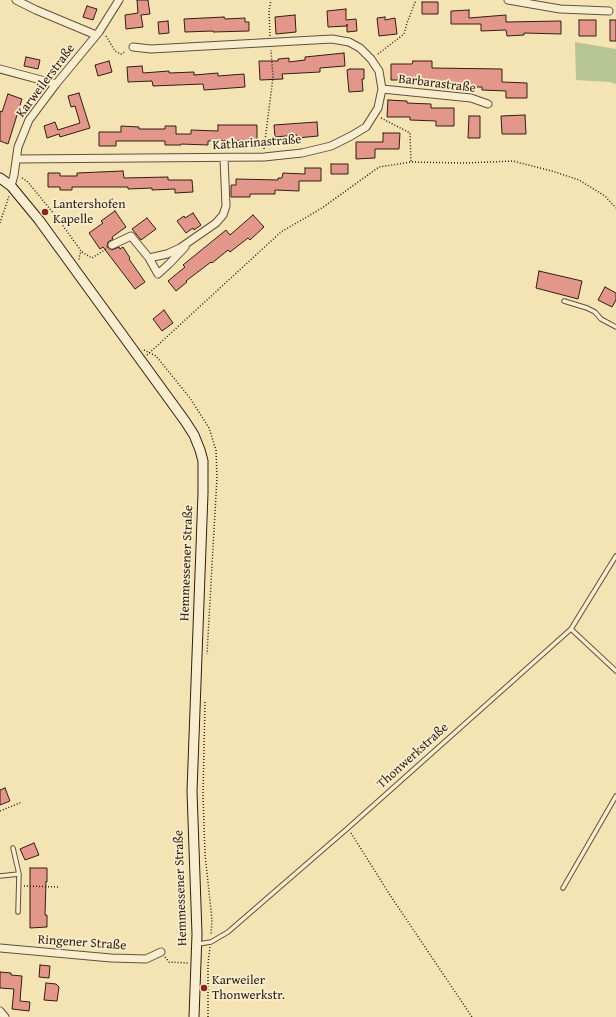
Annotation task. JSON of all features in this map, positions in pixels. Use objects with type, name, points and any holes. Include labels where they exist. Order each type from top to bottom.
[{"type":"main road","name":"Hemmessener Straße","points":[[0,178],[11,186],[39,220],[141,359],[194,435],[203,461],[192,791],[197,913],[194,1017]]},
{"type":"street","points":[[16,0],[36,10],[98,33]]},
{"type":"street","points":[[508,0],[560,8],[612,11]]},
{"type":"street","name":"Karweilerstraße","points":[[11,186],[18,147],[28,120],[98,33],[117,1]]},
{"type":"street","name":"Katharinastraße","points":[[17,159],[224,158],[264,157],[302,153],[331,146],[366,127],[378,108],[382,89],[378,71],[365,52],[349,42],[338,40],[332,39],[151,49],[133,47]]},
{"type":"street","points":[[0,69],[56,84]]},
{"type":"street","name":"Barbarastraße","points":[[382,89],[471,98],[488,104]]},
{"type":"street","points":[[149,258],[167,254],[216,223],[223,216],[226,206],[224,158]]},
{"type":"street","points":[[112,245],[132,236],[149,258],[158,274],[188,242]]},
{"type":"street","name":"Ringener Straße","points":[[0,948],[146,959],[161,952]]},
{"type":"street","points":[[0,1010],[5,1017]]},
{"type":"lane","points":[[564,301],[595,312],[609,324],[616,327]]},
{"type":"lane","name":"Thonwerkstraße","points":[[197,944],[211,942],[228,932],[348,828],[571,629],[616,556]]},
{"type":"lane","points":[[571,629],[616,671]]},
{"type":"lane","points":[[563,888],[616,796]]},
{"type":"lane","points":[[13,848],[18,874],[18,912]]},
{"type":"lane","points":[[0,876],[18,874]]},
{"type":"path","points":[[270,28],[269,11],[271,0]]},
{"type":"path","points":[[382,51],[404,34],[406,22],[416,0]]},
{"type":"path","points":[[98,33],[107,36],[115,51],[122,54],[133,47]]},
{"type":"path","points":[[264,157],[273,77],[272,54]]},
{"type":"path","points":[[387,122],[410,133],[411,162]]},
{"type":"path","points":[[141,359],[150,353],[178,325],[281,232],[322,208],[379,167],[411,162],[464,163],[513,161],[552,170],[579,180],[605,196],[616,208]]},
{"type":"path","points":[[14,175],[27,181],[60,220],[81,251],[92,258],[112,245]]},
{"type":"path","points":[[0,223],[7,204],[11,186]]},
{"type":"path","points":[[81,251],[79,258],[81,263]]},
{"type":"path","points":[[143,349],[150,353]]},
{"type":"path","points":[[0,811],[22,802]]},
{"type":"path","points":[[348,828],[390,895],[472,1017]]},
{"type":"path","points":[[18,886],[59,886]]},
{"type":"path","points":[[208,1017],[208,964],[211,942]]},
{"type":"path","points":[[161,952],[169,962],[208,964]]},
{"type":"green space","points":[[575,42],[616,49],[616,84],[610,82],[576,80]]},
{"type":"building","points":[[137,0],[148,0],[150,14],[141,15],[143,27],[126,29],[125,15],[138,13]]},
{"type":"building","points":[[422,2],[438,2],[438,14],[422,14]]},
{"type":"building","points":[[87,6],[97,9],[93,20],[83,17]]},
{"type":"building","points":[[346,9],[346,20],[356,19],[357,31],[347,32],[347,26],[328,27],[327,11]]},
{"type":"building","points":[[469,10],[469,18],[506,15],[506,22],[561,21],[561,34],[524,33],[524,35],[507,36],[506,30],[481,31],[481,24],[451,24],[451,11]]},
{"type":"building","points":[[295,15],[296,32],[276,34],[275,17]]},
{"type":"building","points":[[224,17],[225,19],[245,18],[245,22],[249,22],[249,31],[185,32],[184,19]]},
{"type":"building","points":[[385,17],[385,20],[395,18],[397,34],[379,36],[377,18]]},
{"type":"building","points":[[579,20],[596,20],[596,36],[579,36]]},
{"type":"building","points":[[610,20],[616,20],[616,41],[610,41]]},
{"type":"building","points":[[168,21],[169,33],[159,34],[158,22]]},
{"type":"building","points":[[344,53],[345,66],[320,68],[320,72],[282,74],[283,79],[260,80],[259,61],[278,61],[278,59],[289,58],[289,62],[305,60],[305,57]]},
{"type":"building","points":[[26,57],[40,60],[38,69],[24,66]]},
{"type":"building","points":[[109,61],[112,72],[98,76],[95,65]]},
{"type":"building","points":[[413,61],[432,61],[432,68],[502,69],[502,82],[527,83],[527,98],[506,98],[506,91],[482,90],[482,87],[457,87],[457,85],[412,83],[412,80],[391,80],[391,64],[412,64]]},
{"type":"building","points":[[142,66],[143,73],[169,71],[169,73],[194,72],[194,75],[218,73],[218,76],[244,74],[245,87],[204,90],[203,84],[153,86],[152,81],[128,82],[127,67]]},
{"type":"building","points":[[364,69],[364,79],[362,79],[363,91],[349,92],[347,70]]},
{"type":"building","points":[[79,93],[90,128],[60,137],[59,134],[47,138],[44,126],[55,122],[58,130],[80,123],[75,106],[71,107],[68,96]]},
{"type":"building","points":[[8,94],[22,99],[8,144],[0,141],[0,111],[2,112]]},
{"type":"building","points":[[388,100],[407,101],[407,103],[431,104],[431,108],[454,108],[454,126],[436,126],[436,121],[410,120],[410,117],[387,117]]},
{"type":"building","points":[[525,115],[526,134],[502,134],[501,116]]},
{"type":"building","points":[[469,116],[480,116],[480,138],[468,138]]},
{"type":"building","points":[[317,122],[318,136],[297,138],[297,135],[275,137],[274,125]]},
{"type":"building","points":[[218,125],[257,125],[257,140],[208,141],[208,145],[165,145],[165,141],[116,141],[116,146],[99,146],[99,132],[121,132],[121,126],[139,127],[139,129],[165,129],[165,126],[176,126],[176,134],[191,134],[191,130],[218,131]]},
{"type":"building","points":[[383,133],[400,133],[399,149],[375,149],[375,158],[356,159],[356,142],[383,142]]},
{"type":"building","points":[[331,164],[348,164],[348,174],[331,174]]},
{"type":"building","points":[[305,168],[321,168],[321,181],[299,181],[299,191],[275,190],[275,194],[250,194],[250,197],[231,197],[231,185],[236,185],[236,179],[278,180],[278,178],[282,178],[283,173],[305,174]]},
{"type":"building","points":[[123,171],[124,178],[168,177],[168,180],[192,180],[193,192],[175,193],[175,189],[128,189],[128,187],[72,187],[72,190],[60,190],[60,187],[48,187],[48,173],[60,173],[60,176],[77,176],[77,173]]},
{"type":"building","points":[[115,211],[126,227],[112,237],[113,239],[108,242],[107,247],[112,250],[123,247],[130,258],[129,259],[145,282],[135,289],[103,247],[100,249],[89,233],[103,223],[101,221]]},
{"type":"building","points":[[193,213],[201,225],[186,233],[177,221],[184,216],[185,218]]},
{"type":"building","points":[[253,215],[264,227],[250,240],[248,238],[230,252],[228,250],[212,263],[211,262],[186,281],[187,282],[176,291],[168,281],[185,267],[183,265],[226,230],[230,235]]},
{"type":"building","points":[[147,218],[156,229],[141,240],[132,229]]},
{"type":"building","points":[[539,271],[582,281],[578,299],[536,288]]},
{"type":"building","points":[[605,287],[616,293],[616,300],[612,307],[598,300]]},
{"type":"building","points":[[164,310],[173,323],[162,331],[153,319]]},
{"type":"building","points":[[5,788],[10,801],[0,805],[0,790]]},
{"type":"building","points":[[34,843],[39,855],[25,860],[20,849]]},
{"type":"building","points":[[30,868],[47,868],[45,915],[47,915],[47,927],[30,928]]},
{"type":"building","points":[[40,965],[50,966],[49,978],[39,977]]},
{"type":"building","points":[[0,972],[22,976],[20,1001],[30,1002],[29,1011],[12,1009],[14,989],[0,988]]},
{"type":"building","points":[[46,983],[56,984],[59,987],[57,1001],[44,1000]]},
{"type":"place","name":"Lantershofen Kapelle","points":[[45,212]]},
{"type":"place","name":"Karweiler Thonwerkstr.","points":[[204,988]]}]
